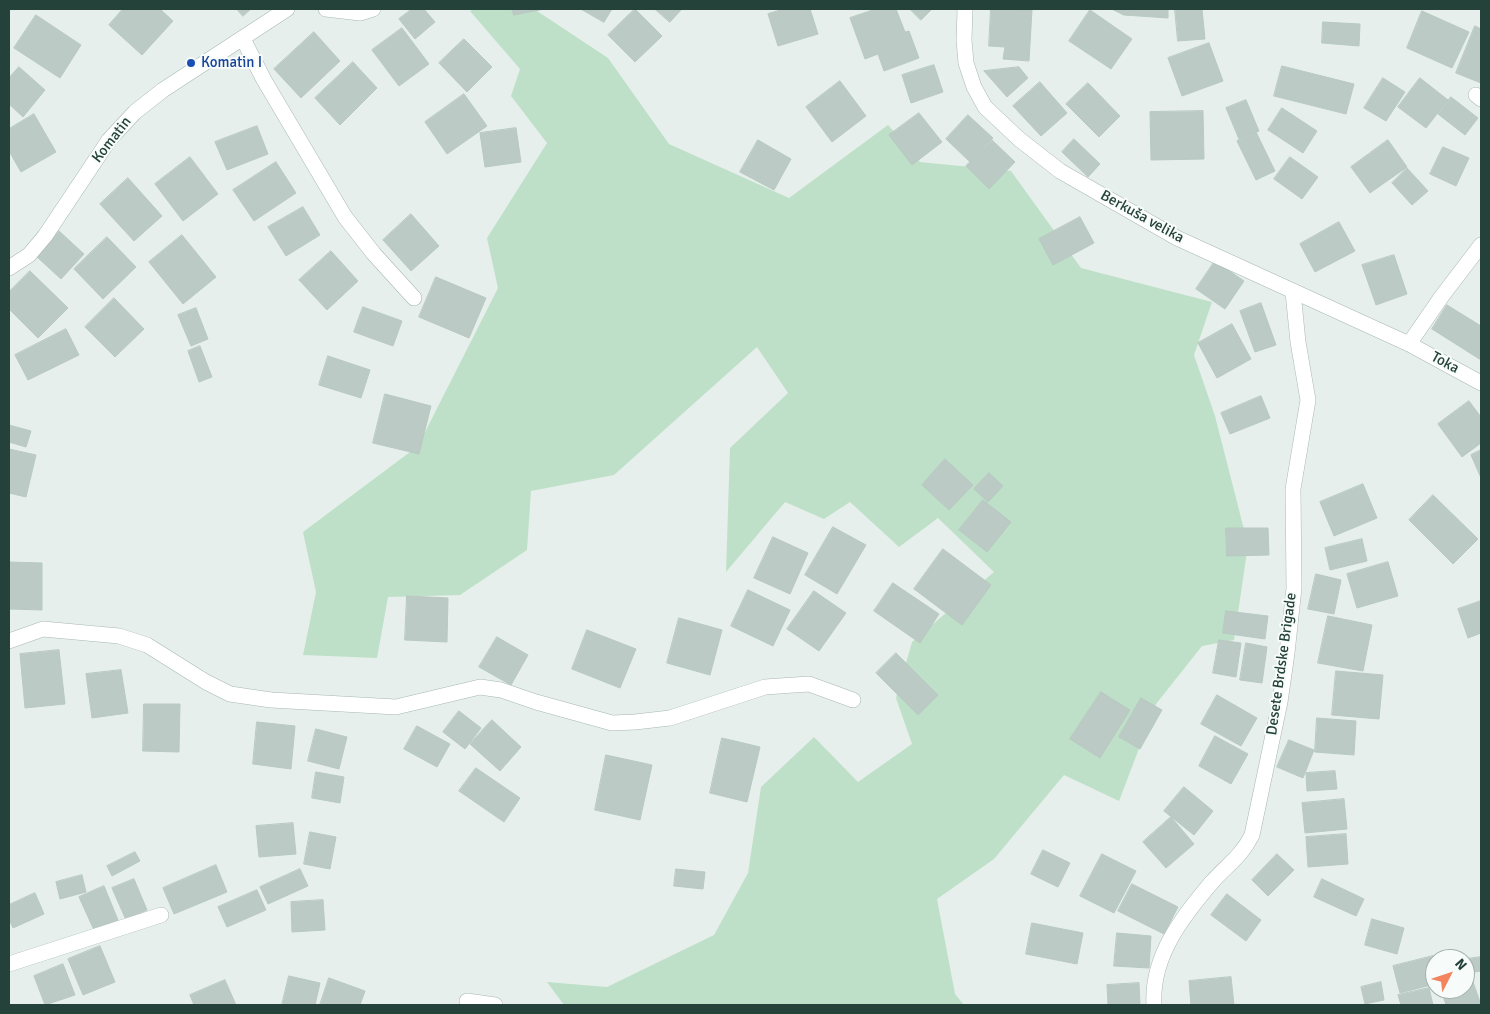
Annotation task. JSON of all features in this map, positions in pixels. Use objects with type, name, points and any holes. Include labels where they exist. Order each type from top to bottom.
[{"type":"street","name":"Komatin","points":[[9,268],[29,255],[45,236],[109,140],[134,112],[163,90],[287,9]]},
{"type":"street","points":[[326,9],[360,13],[373,9]]},
{"type":"street","name":"Berkuša velika","points":[[965,9],[964,40],[966,63],[974,87],[985,107],[1019,139],[1060,171],[1177,238],[1409,344]]},
{"type":"street","points":[[243,39],[264,80],[345,218],[374,254],[414,298]]},
{"type":"street","points":[[1409,344],[1442,296],[1481,245]]},
{"type":"street","name":"Desete Brdske Brigade","points":[[1154,1005],[1156,972],[1166,945],[1212,882],[1244,850],[1252,835],[1280,702],[1294,588],[1293,489],[1308,400],[1298,342],[1293,292]]},
{"type":"street","name":"Toka","points":[[1409,344],[1481,383]]},
{"type":"street","points":[[9,641],[43,629],[119,636],[147,645],[206,682],[230,694],[271,700],[396,707],[480,687],[500,690],[536,702],[612,722],[670,718],[765,687],[809,684],[853,700]]},
{"type":"street","points":[[9,964],[161,915]]},
{"type":"street","points":[[467,1001],[495,1005]]},
{"type":"green space","points":[[475,9],[534,9],[608,58],[669,144],[789,198],[888,125],[920,162],[1011,171],[1081,268],[1212,302],[1194,355],[1215,416],[1248,545],[1234,640],[1202,646],[1156,704],[1119,801],[1064,775],[994,859],[937,899],[955,994],[964,1005],[564,1005],[547,982],[607,987],[714,935],[748,873],[761,787],[814,737],[858,782],[912,744],[896,698],[912,642],[994,572],[938,518],[899,547],[850,502],[824,519],[785,502],[726,572],[730,448],[788,393],[757,347],[614,475],[531,491],[527,550],[460,595],[388,597],[377,658],[303,655],[316,592],[303,532],[418,446],[498,288],[487,238],[547,143],[511,96],[520,69],[470,11]]},
{"type":"building","points":[[123,9],[160,9],[173,21],[142,55],[109,25]]},
{"type":"building","points":[[237,9],[251,9],[243,16]]},
{"type":"building","points":[[412,9],[424,9],[435,22],[415,39],[399,19]]},
{"type":"building","points":[[512,9],[544,9],[514,15]]},
{"type":"building","points":[[581,9],[612,9],[604,22]]},
{"type":"building","points":[[635,9],[662,36],[635,62],[608,35]]},
{"type":"building","points":[[655,9],[682,9],[670,22]]},
{"type":"building","points":[[784,9],[810,9],[818,34],[778,46],[768,14]]},
{"type":"building","points":[[876,9],[896,9],[905,32],[909,31],[919,58],[884,71],[878,54],[865,59],[850,18]]},
{"type":"building","points":[[910,9],[932,9],[921,20]]},
{"type":"building","points":[[991,9],[1032,10],[1029,61],[1003,59],[1005,47],[989,46]]},
{"type":"building","points":[[1112,9],[1168,9],[1168,18],[1124,15]]},
{"type":"building","points":[[1175,9],[1202,9],[1205,39],[1178,41]]},
{"type":"building","points":[[1090,10],[1132,39],[1111,69],[1069,41]]},
{"type":"building","points":[[1422,11],[1469,32],[1452,68],[1407,48]]},
{"type":"building","points":[[36,15],[81,45],[60,78],[14,48]]},
{"type":"building","points":[[1323,22],[1360,24],[1359,46],[1322,43]]},
{"type":"building","points":[[1475,26],[1481,29],[1481,83],[1456,73]]},
{"type":"building","points":[[402,28],[429,64],[399,86],[372,50]]},
{"type":"building","points":[[314,32],[340,61],[301,98],[274,69]]},
{"type":"building","points":[[464,39],[492,67],[467,92],[439,63]]},
{"type":"building","points":[[1209,43],[1223,81],[1182,96],[1168,58]]},
{"type":"building","points":[[353,62],[377,88],[340,125],[315,98]]},
{"type":"building","points":[[934,65],[943,92],[911,103],[902,75]]},
{"type":"building","points":[[1282,66],[1354,84],[1346,114],[1274,96]]},
{"type":"building","points":[[19,67],[45,90],[23,117],[9,104],[9,78]]},
{"type":"building","points":[[1019,67],[1028,78],[1007,97],[984,71]]},
{"type":"building","points":[[1383,78],[1405,92],[1386,121],[1364,108]]},
{"type":"building","points":[[1420,78],[1448,100],[1426,128],[1398,107]]},
{"type":"building","points":[[840,81],[866,116],[832,142],[806,107]]},
{"type":"building","points":[[1040,82],[1067,113],[1041,136],[1013,106]]},
{"type":"building","points":[[1088,83],[1120,116],[1099,137],[1066,104]]},
{"type":"building","points":[[464,94],[487,126],[447,154],[425,122]]},
{"type":"building","points":[[1451,97],[1478,118],[1465,135],[1438,114]]},
{"type":"building","points":[[1246,100],[1259,131],[1239,139],[1226,108]]},
{"type":"building","points":[[1282,108],[1317,131],[1303,153],[1268,130]]},
{"type":"building","points":[[1203,111],[1204,159],[1151,160],[1150,112]]},
{"type":"building","points":[[919,113],[942,142],[912,165],[889,135]]},
{"type":"building","points":[[34,114],[56,152],[21,172],[9,151],[9,129]]},
{"type":"building","points":[[968,115],[993,138],[970,162],[946,139]]},
{"type":"building","points":[[257,126],[268,154],[227,170],[215,142]]},
{"type":"building","points":[[516,128],[521,162],[485,167],[480,133]]},
{"type":"building","points":[[1256,132],[1275,171],[1256,180],[1237,141]]},
{"type":"building","points":[[1074,139],[1100,164],[1088,177],[1062,152]]},
{"type":"building","points":[[758,140],[791,159],[774,190],[740,172]]},
{"type":"building","points":[[992,140],[1015,162],[989,189],[966,166]]},
{"type":"building","points":[[1388,140],[1407,167],[1370,193],[1351,167]]},
{"type":"building","points":[[1443,147],[1469,158],[1456,186],[1430,174]]},
{"type":"building","points":[[190,157],[218,194],[183,221],[155,184]]},
{"type":"building","points":[[1290,157],[1318,177],[1302,199],[1274,179]]},
{"type":"building","points":[[276,162],[296,193],[254,221],[233,190]]},
{"type":"building","points":[[1407,168],[1428,191],[1412,205],[1392,183]]},
{"type":"building","points":[[128,178],[162,216],[134,241],[100,204]]},
{"type":"building","points":[[303,207],[320,235],[286,256],[268,227]]},
{"type":"building","points":[[411,214],[439,246],[411,271],[383,240]]},
{"type":"building","points":[[1080,217],[1094,243],[1053,265],[1039,239]]},
{"type":"building","points":[[1339,222],[1355,251],[1315,272],[1300,244]]},
{"type":"building","points":[[59,231],[84,254],[61,279],[36,256]]},
{"type":"building","points":[[182,235],[216,277],[183,304],[149,262]]},
{"type":"building","points":[[107,237],[136,267],[103,299],[74,269]]},
{"type":"building","points":[[331,251],[358,281],[327,310],[299,280]]},
{"type":"building","points":[[1394,255],[1407,294],[1376,305],[1362,265]]},
{"type":"building","points":[[1215,261],[1244,281],[1225,309],[1196,289]]},
{"type":"building","points":[[30,271],[68,308],[38,338],[9,309],[9,292]]},
{"type":"building","points":[[436,277],[486,298],[469,338],[419,317]]},
{"type":"building","points":[[114,298],[144,329],[115,357],[85,327]]},
{"type":"building","points":[[1261,303],[1276,345],[1255,352],[1240,311]]},
{"type":"building","points":[[1447,305],[1481,326],[1481,360],[1432,329]]},
{"type":"building","points":[[363,307],[402,321],[393,346],[354,332]]},
{"type":"building","points":[[196,308],[208,339],[191,346],[178,315]]},
{"type":"building","points":[[1232,324],[1251,359],[1217,378],[1198,343]]},
{"type":"building","points":[[66,329],[79,355],[28,380],[15,355]]},
{"type":"building","points":[[200,346],[212,377],[199,382],[188,351]]},
{"type":"building","points":[[328,356],[370,370],[361,398],[319,385]]},
{"type":"building","points":[[385,394],[431,406],[419,454],[373,443]]},
{"type":"building","points":[[1261,396],[1270,418],[1230,434],[1221,413]]},
{"type":"building","points":[[1469,401],[1481,417],[1481,443],[1462,457],[1438,424]]},
{"type":"building","points":[[9,425],[31,431],[26,447],[9,442]]},
{"type":"building","points":[[9,449],[36,455],[26,497],[9,493]]},
{"type":"building","points":[[1481,450],[1481,478],[1471,455]]},
{"type":"building","points":[[945,459],[973,485],[949,510],[922,485]]},
{"type":"building","points":[[989,473],[1003,486],[988,502],[974,489]]},
{"type":"building","points":[[1363,484],[1377,518],[1334,536],[1320,502]]},
{"type":"building","points":[[1433,495],[1478,539],[1453,564],[1409,520]]},
{"type":"building","points":[[983,500],[1011,522],[987,552],[959,530]]},
{"type":"building","points":[[833,527],[866,545],[837,594],[805,575]]},
{"type":"building","points":[[1226,528],[1268,528],[1269,555],[1227,556]]},
{"type":"building","points":[[773,537],[808,553],[790,594],[754,578]]},
{"type":"building","points":[[1362,539],[1367,561],[1330,570],[1325,548]]},
{"type":"building","points":[[943,549],[991,585],[962,625],[914,589]]},
{"type":"building","points":[[9,562],[42,563],[42,610],[9,609]]},
{"type":"building","points":[[1388,562],[1398,596],[1357,608],[1347,574]]},
{"type":"building","points":[[1316,574],[1341,580],[1334,614],[1308,609]]},
{"type":"building","points":[[893,583],[939,614],[920,643],[874,611]]},
{"type":"building","points":[[748,590],[790,610],[773,646],[731,626]]},
{"type":"building","points":[[814,591],[846,613],[819,651],[787,629]]},
{"type":"building","points":[[407,596],[448,598],[447,642],[405,640]]},
{"type":"building","points":[[1481,601],[1481,633],[1468,638],[1458,609]]},
{"type":"building","points":[[1226,611],[1268,616],[1265,639],[1223,633]]},
{"type":"building","points":[[1328,616],[1372,625],[1363,671],[1318,663]]},
{"type":"building","points":[[679,618],[722,630],[710,675],[667,663]]},
{"type":"building","points":[[587,630],[636,649],[620,688],[572,669]]},
{"type":"building","points":[[497,637],[528,655],[511,685],[479,667]]},
{"type":"building","points":[[1219,640],[1241,643],[1236,677],[1213,673]]},
{"type":"building","points":[[1246,643],[1267,647],[1262,683],[1240,680]]},
{"type":"building","points":[[59,650],[65,704],[25,708],[20,654]]},
{"type":"building","points":[[896,653],[938,695],[918,715],[876,673]]},
{"type":"building","points":[[121,670],[128,713],[92,718],[86,674]]},
{"type":"building","points":[[1336,671],[1383,675],[1379,719],[1332,715]]},
{"type":"building","points":[[1101,692],[1130,710],[1100,758],[1070,739]]},
{"type":"building","points":[[1217,695],[1257,718],[1241,746],[1201,724]]},
{"type":"building","points":[[1141,698],[1162,710],[1140,749],[1119,737]]},
{"type":"building","points":[[144,704],[180,704],[179,752],[143,751]]},
{"type":"building","points":[[459,711],[481,728],[465,749],[443,732]]},
{"type":"building","points":[[1317,718],[1356,721],[1354,755],[1315,752]]},
{"type":"building","points":[[492,720],[521,747],[500,771],[470,744]]},
{"type":"building","points":[[257,722],[295,726],[291,769],[253,764]]},
{"type":"building","points":[[417,726],[450,744],[437,767],[404,749]]},
{"type":"building","points":[[316,729],[347,737],[339,769],[308,761]]},
{"type":"building","points":[[1215,736],[1248,754],[1231,784],[1199,766]]},
{"type":"building","points":[[722,738],[760,747],[747,802],[710,793]]},
{"type":"building","points":[[1289,740],[1314,750],[1303,778],[1277,767]]},
{"type":"building","points":[[606,755],[652,765],[640,820],[595,810]]},
{"type":"building","points":[[476,768],[520,798],[504,822],[459,791]]},
{"type":"building","points":[[1335,771],[1337,789],[1307,791],[1306,773]]},
{"type":"building","points":[[316,772],[344,777],[340,803],[312,798]]},
{"type":"building","points":[[1184,787],[1213,811],[1194,835],[1164,811]]},
{"type":"building","points":[[1344,799],[1347,829],[1305,833],[1302,803]]},
{"type":"building","points":[[1171,817],[1194,844],[1166,868],[1143,842]]},
{"type":"building","points":[[293,823],[296,854],[259,857],[256,826]]},
{"type":"building","points":[[310,832],[336,837],[330,869],[304,864]]},
{"type":"building","points":[[1346,834],[1348,864],[1308,867],[1306,837]]},
{"type":"building","points":[[1043,850],[1070,863],[1058,887],[1031,874]]},
{"type":"building","points":[[135,852],[140,861],[112,876],[107,866]]},
{"type":"building","points":[[1102,854],[1136,871],[1114,913],[1080,896]]},
{"type":"building","points":[[1277,854],[1294,870],[1268,896],[1252,880]]},
{"type":"building","points":[[216,865],[227,892],[174,914],[163,888]]},
{"type":"building","points":[[300,869],[308,886],[268,904],[260,887]]},
{"type":"building","points":[[676,869],[705,872],[703,889],[674,886]]},
{"type":"building","points":[[82,875],[86,892],[60,899],[56,882]]},
{"type":"building","points":[[134,879],[147,910],[126,920],[112,888]]},
{"type":"building","points":[[1322,879],[1364,899],[1356,916],[1314,897]]},
{"type":"building","points":[[1132,884],[1178,907],[1164,934],[1118,911]]},
{"type":"building","points":[[104,886],[118,920],[94,930],[79,897]]},
{"type":"building","points":[[257,890],[266,910],[227,927],[218,907]]},
{"type":"building","points":[[35,893],[44,914],[13,928],[9,919],[9,905]]},
{"type":"building","points":[[1227,894],[1261,920],[1246,941],[1211,915]]},
{"type":"building","points":[[323,900],[325,930],[292,932],[291,902]]},
{"type":"building","points":[[1372,919],[1404,928],[1397,954],[1365,945]]},
{"type":"building","points":[[1032,923],[1083,933],[1077,964],[1026,954]]},
{"type":"building","points":[[1117,933],[1151,936],[1149,968],[1114,966]]},
{"type":"building","points":[[100,946],[115,982],[83,995],[68,959]]},
{"type":"building","points":[[1481,957],[1481,971],[1475,972],[1475,958]]},
{"type":"building","points":[[1425,958],[1425,987],[1400,993],[1393,966]]},
{"type":"building","points":[[63,964],[75,995],[45,1005],[34,976]]},
{"type":"building","points":[[289,976],[320,983],[315,1005],[282,1005]]},
{"type":"building","points":[[1231,977],[1234,1005],[1191,1005],[1189,981]]},
{"type":"building","points":[[329,978],[365,991],[360,1005],[320,1005]]},
{"type":"building","points":[[225,980],[236,1005],[194,1005],[190,995]]},
{"type":"building","points":[[1381,982],[1384,1000],[1365,1004],[1361,987]]},
{"type":"building","points":[[1139,983],[1140,1005],[1108,1005],[1107,985]]},
{"type":"building","points":[[1475,988],[1481,1005],[1446,1005],[1444,999],[1475,999]]},
{"type":"building","points":[[1425,989],[1425,999],[1432,999],[1433,1005],[1401,1005],[1398,995]]},
{"type":"place","name":"Komatin I","points":[[191,63]]}]
